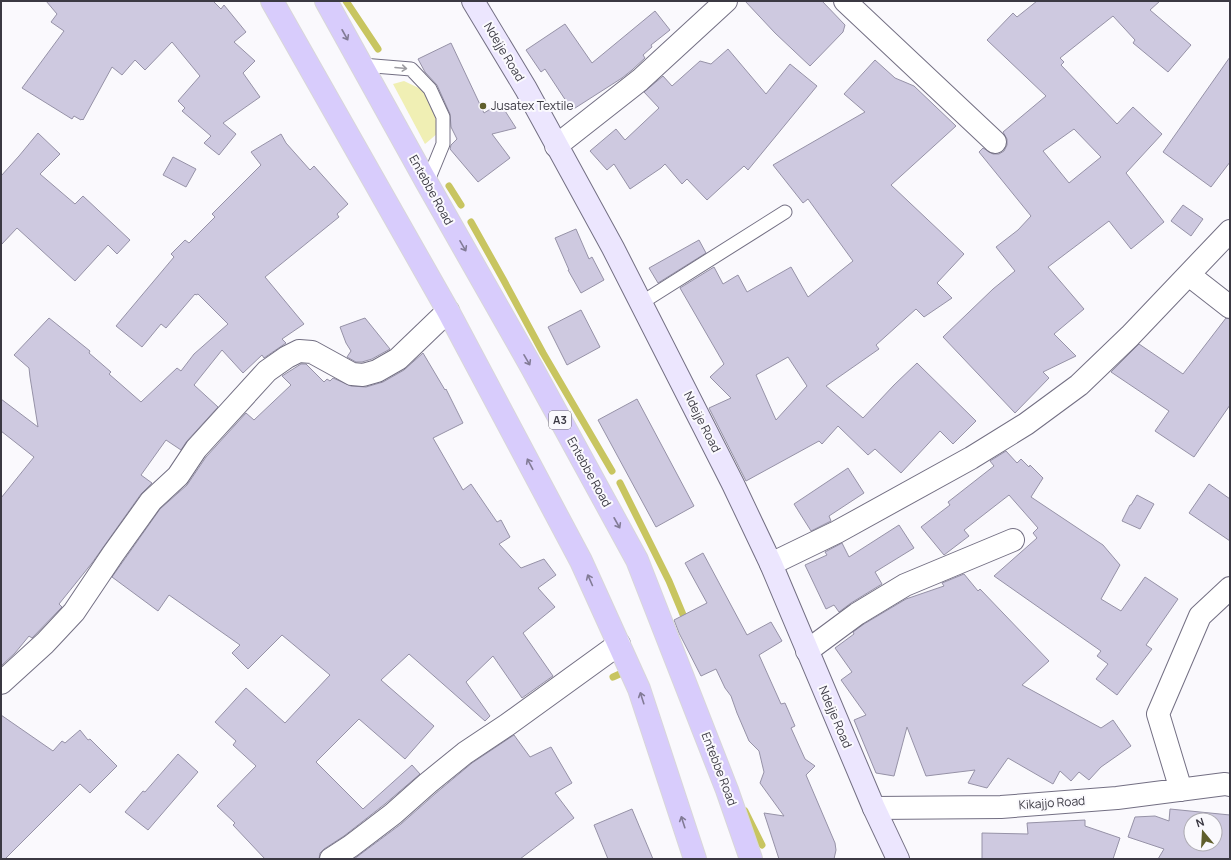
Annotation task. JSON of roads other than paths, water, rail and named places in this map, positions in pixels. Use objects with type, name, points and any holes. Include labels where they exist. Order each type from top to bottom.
[{"type":"main road","points":[[272,1],[448,311],[581,561],[639,689],[695,859]]},
{"type":"main road","name":"Entebbe Road","points":[[326,1],[531,366],[637,560],[685,685],[728,790],[751,859]]},
{"type":"street","name":"Ndejje Road","points":[[473,1],[526,89],[613,248],[730,477],[771,564],[874,808],[898,859]]},
{"type":"street","points":[[556,146],[640,80],[726,1]]},
{"type":"street","points":[[845,1],[995,142]]},
{"type":"street","points":[[771,564],[837,532],[971,458],[1026,424],[1079,385],[1130,336],[1230,231]]},
{"type":"street","points":[[1189,275],[1230,307]]},
{"type":"street","points":[[1,684],[74,612],[151,501],[178,476],[196,449],[267,371],[286,357],[299,352],[312,352],[352,374],[363,375],[377,371],[398,360],[448,311]]},
{"type":"street","points":[[807,651],[857,614],[905,585],[1013,540]]},
{"type":"street","points":[[1181,790],[1158,714],[1200,616],[1230,588]]},
{"type":"street","points":[[331,859],[351,846],[393,814],[465,753],[507,725],[619,644]]},
{"type":"street","name":"Kikajjo Road","points":[[874,808],[1001,807],[1117,798],[1181,790],[1228,782]]},
{"type":"lane","points":[[362,65],[411,69],[430,89],[443,117],[443,144],[428,183]]},
{"type":"lane","points":[[641,303],[785,212]]},
{"type":"waterway","points":[[346,1],[378,49]]},
{"type":"waterway","points":[[449,186],[461,205]]},
{"type":"waterway","points":[[471,222],[543,353],[612,471]]},
{"type":"waterway","points":[[620,483],[669,581],[684,617]]},
{"type":"waterway","points":[[613,677],[622,673],[628,673],[629,675]]},
{"type":"waterway","points":[[745,811],[762,845]]},
{"type":"place","name":"Jusatex Textile","points":[[483,106]]}]
